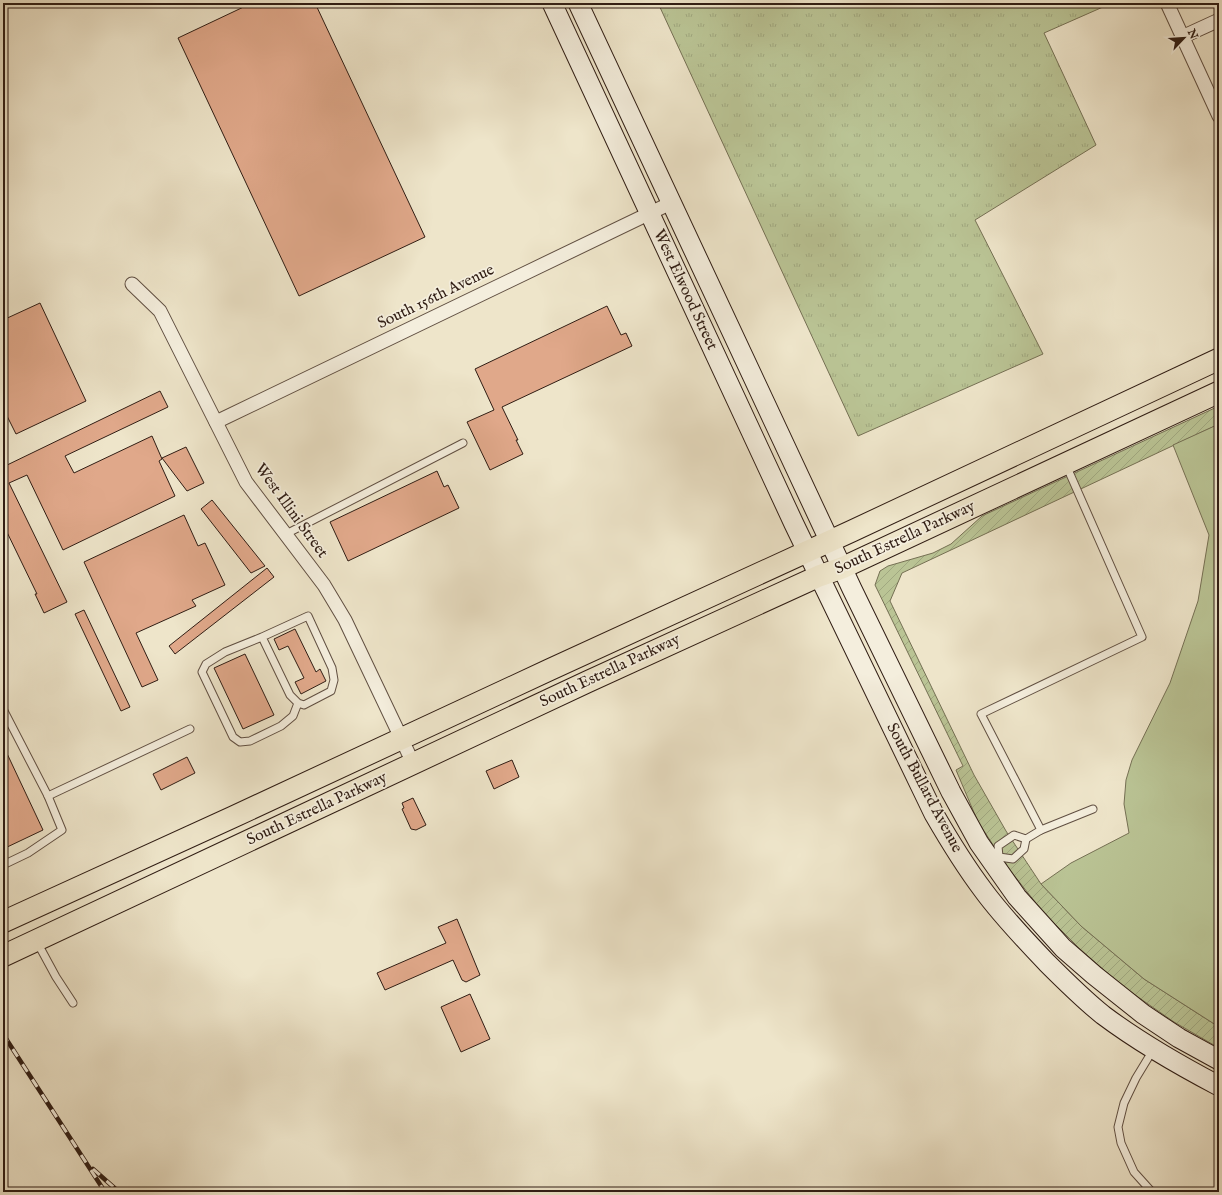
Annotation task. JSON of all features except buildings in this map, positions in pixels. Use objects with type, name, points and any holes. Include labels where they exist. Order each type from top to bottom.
[{"type":"main road","name":"West Elwood Street","points":[[552,3],[819,576]]},
{"type":"main road","name":"West Elwood Street","points":[[578,3],[842,568]]},
{"type":"main road","name":"South Estrella Parkway","points":[[3,922],[807,552],[1219,360]]},
{"type":"main road","name":"South Estrella Parkway","points":[[3,956],[587,682],[819,576],[842,568],[1219,392]]},
{"type":"main road","name":"South Bullard Avenue","points":[[842,568],[964,818],[996,860],[1017,897],[1063,948],[1088,971],[1143,1014],[1180,1038],[1219,1060]]},
{"type":"main road","name":"South Bullard Avenue","points":[[819,576],[934,814],[983,891],[1034,950],[1081,996],[1103,1014],[1154,1050],[1219,1086]]},
{"type":"street","points":[[1167,3],[1219,116]]},
{"type":"street","points":[[1182,37],[1219,20]]},
{"type":"street","name":"South 156th Avenue","points":[[216,422],[671,203]]},
{"type":"street","name":"West Illini Street","points":[[132,284],[160,311],[246,482],[324,585],[345,620],[413,763]]},
{"type":"lane","points":[[286,534],[463,443]]},
{"type":"lane","points":[[1041,830],[982,714],[1142,637],[1065,463]]},
{"type":"lane","points":[[262,637],[290,695],[298,704],[304,705],[324,696],[331,691],[334,680],[332,668],[308,616],[225,652],[206,664],[202,672],[233,737],[240,742],[250,741],[281,726],[293,716],[298,704]]},
{"type":"lane","points":[[3,709],[48,796],[62,830],[28,853],[3,865]]},
{"type":"lane","points":[[48,796],[190,729]]},
{"type":"lane","points":[[1026,839],[1024,849],[1013,859],[996,860],[998,846],[1014,836],[1026,839],[1041,830],[1093,809]]},
{"type":"lane","points":[[36,940],[56,977],[73,1003]]},
{"type":"lane","points":[[1152,1192],[1134,1172],[1121,1143],[1118,1126],[1124,1103],[1136,1078],[1154,1050]]},
{"type":"green space","points":[[658,3],[1112,3],[1044,33],[1096,145],[975,220],[1043,354],[858,436]]},
{"type":"green space","points":[[1219,406],[1219,424],[902,573],[890,601],[974,775],[1006,831],[1041,884],[1081,926],[1144,979],[1219,1027],[1219,1048],[1174,1022],[1122,986],[1080,949],[1043,912],[1009,869],[978,822],[956,770],[963,766],[875,585],[880,571],[888,566],[933,553],[951,544],[982,516]]},
{"type":"green space","points":[[1219,424],[1219,1027],[1144,979],[1081,926],[1041,884],[1071,863],[1129,833],[1124,804],[1126,780],[1132,760],[1170,683],[1198,601],[1209,535],[1173,445]]},
{"type":"railway","points":[[3,1034],[105,1192]]},
{"type":"railway","points":[[93,1169],[119,1192]]}]
